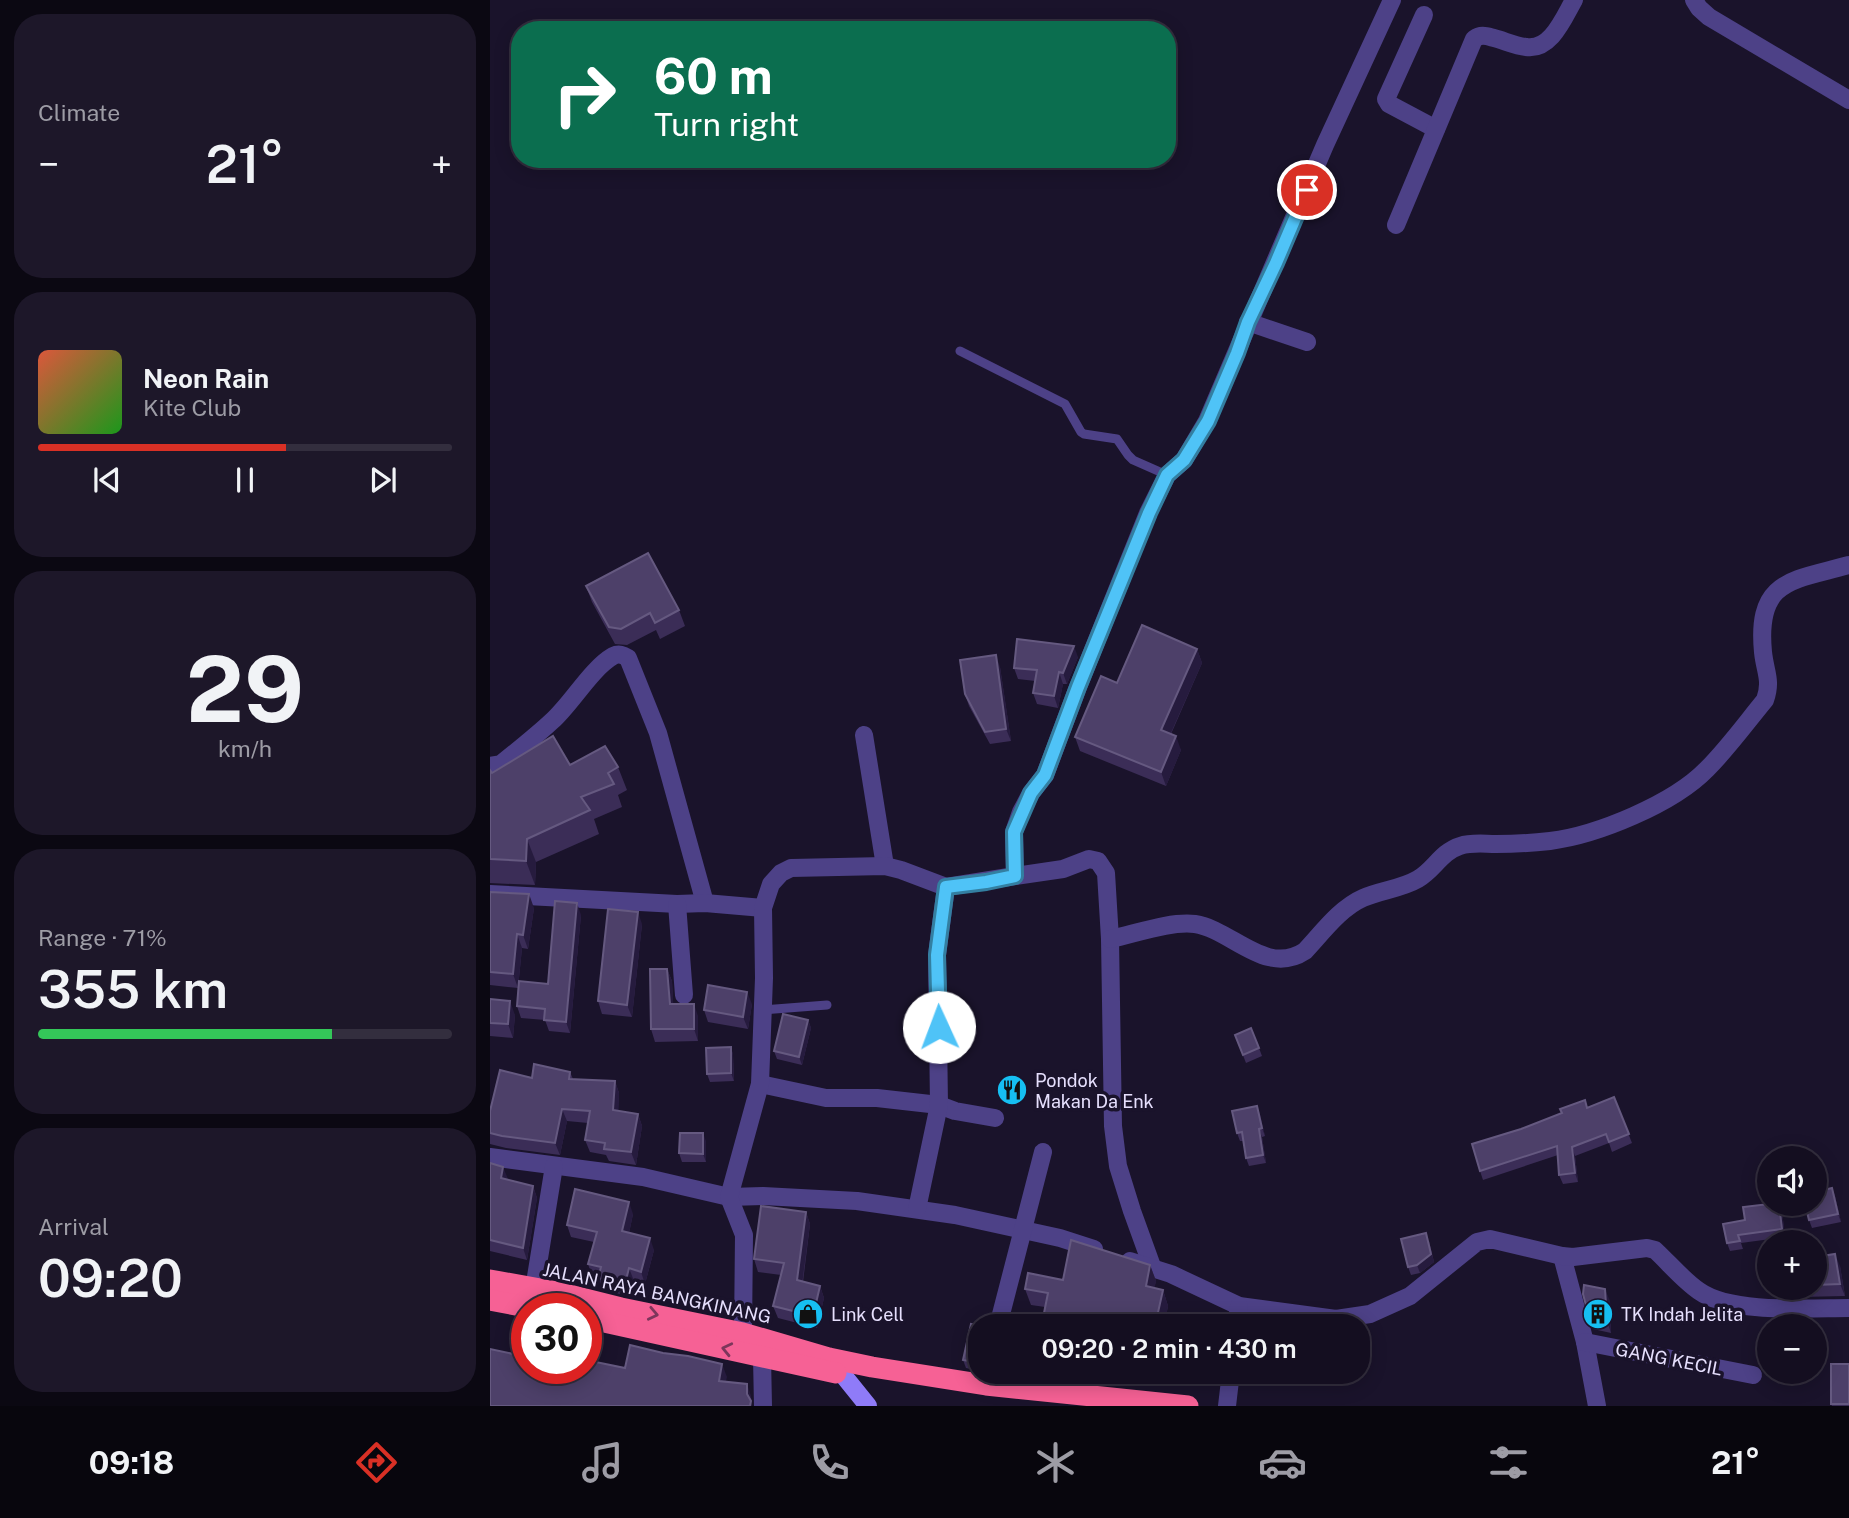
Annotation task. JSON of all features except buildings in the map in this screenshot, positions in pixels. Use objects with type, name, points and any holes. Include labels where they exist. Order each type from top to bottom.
[{"type":"highway","name":"JALAN RAYA BANGKINANG","points":[[490,1280],[521,1293]]},
{"type":"highway","name":"JALAN RAYA BANGKINANG","points":[[490,1300],[511,1300]]},
{"type":"highway","name":"JALAN RAYA BANGKINANG","points":[[602,1309],[762,1357],[836,1366],[1085,1406]]},
{"type":"highway","name":"JALAN RAYA BANGKINANG","points":[[602,1317],[620,1316],[743,1333],[836,1366],[968,1377]]},
{"type":"highway","name":"JALAN RAYA BANGKINANG","points":[[1024,1384],[1188,1406]]},
{"type":"street","points":[[1015,876],[1014,832],[1031,793],[1045,775],[1149,513],[1167,475],[1184,460],[1208,421],[1325,145],[1392,0]]},
{"type":"street","points":[[1396,225],[1474,39],[1483,35],[1526,47],[1538,46],[1556,32],[1574,0]]},
{"type":"street","points":[[1695,0],[1709,17],[1849,100]]},
{"type":"street","points":[[1424,15],[1386,99],[1390,104],[1436,129]]},
{"type":"street","points":[[1248,322],[1307,342]]},
{"type":"street","points":[[1110,939],[1182,923],[1214,930],[1264,956],[1281,959],[1297,957],[1351,904],[1420,878],[1442,856],[1458,846],[1474,843],[1550,841],[1587,834],[1651,808],[1684,789],[1706,770],[1765,700],[1770,687],[1763,652],[1762,615],[1778,588],[1789,582],[1849,565]]},
{"type":"street","points":[[490,766],[501,764],[552,721],[597,669],[611,657],[616,654],[624,655],[658,733],[705,903]]},
{"type":"street","points":[[864,735],[885,866]]},
{"type":"street","points":[[743,1333],[744,1235],[729,1197],[761,1084],[763,908],[771,884],[781,873],[792,868],[885,866],[946,887],[1063,869],[1089,859],[1098,861],[1106,873],[1110,939],[1113,1126],[1118,1166],[1153,1269]]},
{"type":"street","points":[[917,1209],[939,1105],[937,955],[946,887]]},
{"type":"street","points":[[490,894],[763,908]]},
{"type":"street","points":[[677,904],[684,995]]},
{"type":"street","points":[[761,1084],[826,1098],[877,1098],[939,1105],[954,1111],[995,1118]]},
{"type":"street","points":[[1001,1314],[1043,1152]]},
{"type":"street","points":[[490,1157],[643,1177],[729,1197],[857,1201],[955,1215],[1060,1238],[1171,1274],[1239,1306],[1335,1318],[1370,1314],[1410,1296],[1477,1242],[1490,1239],[1573,1257],[1647,1248],[1655,1250],[1699,1291],[1722,1301],[1772,1308],[1849,1308]]},
{"type":"street","points":[[536,1293],[554,1166]]},
{"type":"street","points":[[1562,1256],[1597,1406]]},
{"type":"street","points":[[1238,1314],[1239,1306]]},
{"type":"street","name":"GANG KECIL","points":[[1584,1342],[1753,1375]]},
{"type":"street","points":[[762,1357],[763,1406]]},
{"type":"street","points":[[836,1366],[869,1406]]},
{"type":"street","points":[[1227,1406],[1230,1384]]},
{"type":"lane","points":[[960,351],[1065,404],[1081,432],[1117,439],[1133,460],[1167,475]]},
{"type":"lane","points":[[762,1010],[827,1005]]},
{"type":"place","name":"Pondok Makan Da Enk","points":[[1012,1090]]},
{"type":"place","name":"Link Cell","points":[[808,1314]]},
{"type":"place","name":"TK Indah Jelita","points":[[1598,1314]]},
{"type":"route","points":[[939,1027],[937,955],[946,887],[1015,876],[1014,832],[1021,813],[1031,793],[1045,775],[1149,513],[1167,475],[1184,460],[1208,421],[1248,322],[1307,190]]}]
